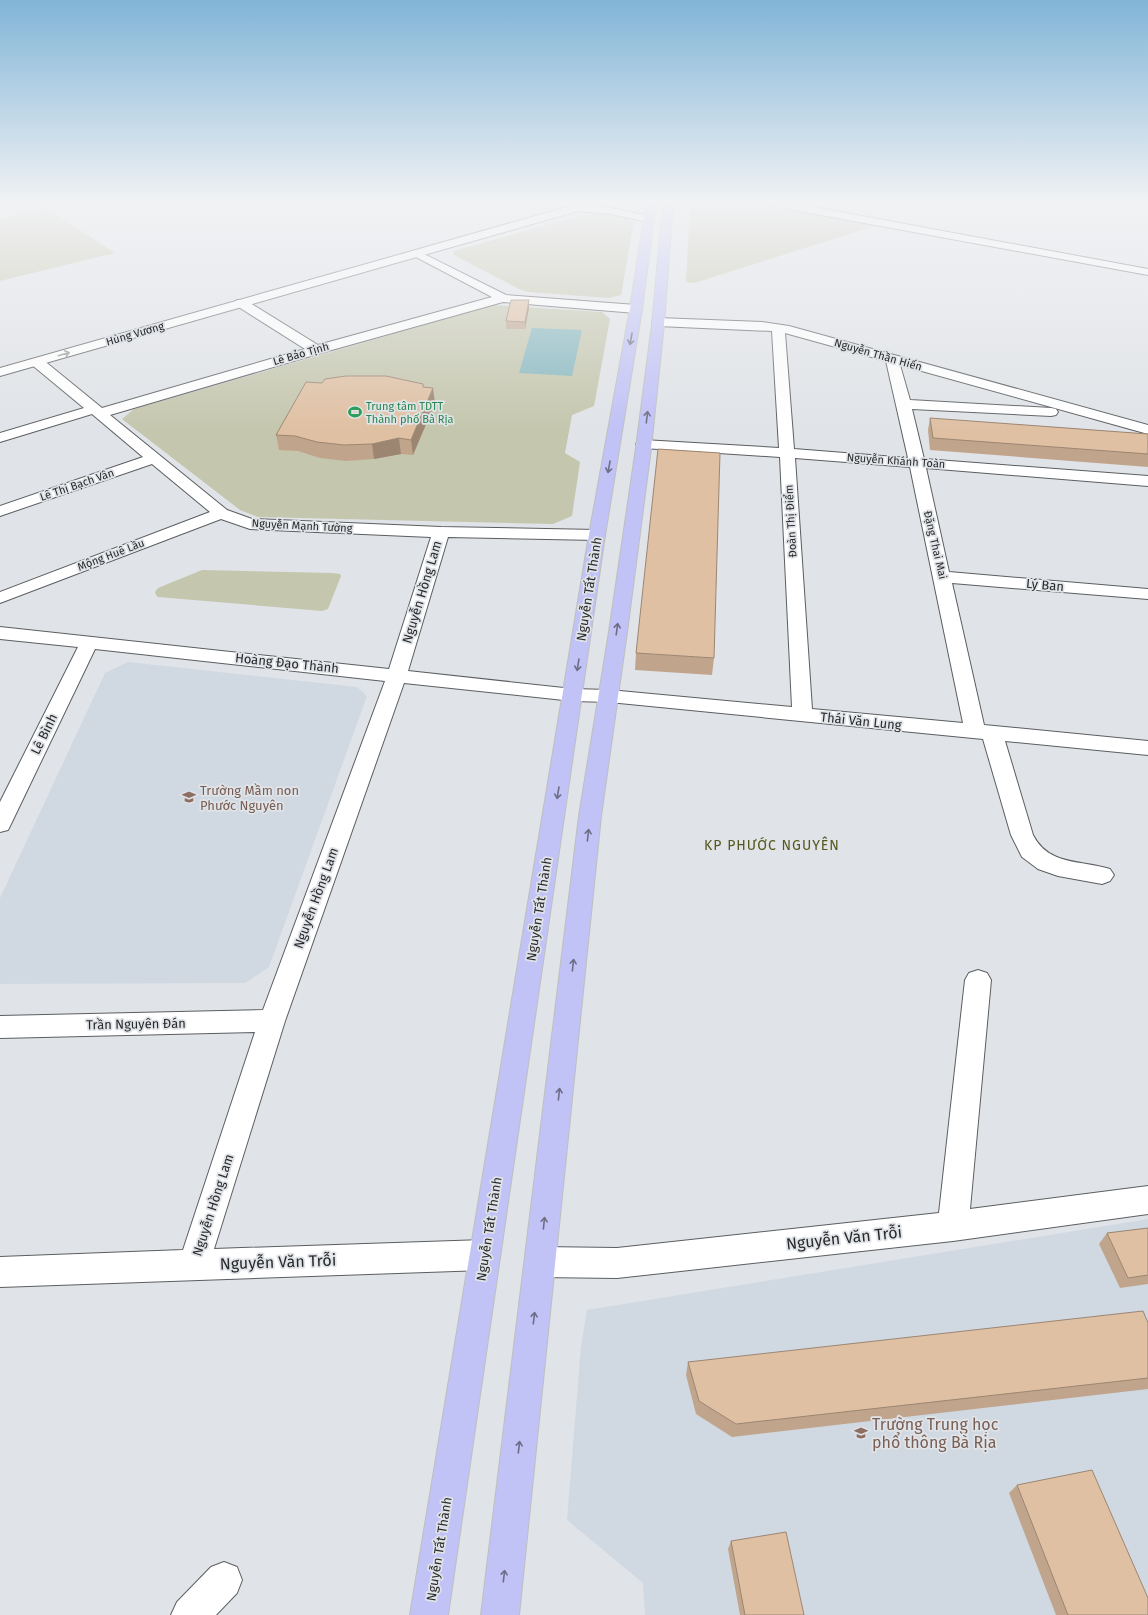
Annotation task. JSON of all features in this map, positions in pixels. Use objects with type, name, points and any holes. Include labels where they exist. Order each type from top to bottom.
[{"type":"main road","name":"Nguyễn Tất Thành","points":[[429,1615],[597,536],[640,278]]},
{"type":"main road","points":[[500,1615],[590,816],[609,696],[643,444],[658,322],[662,278]]},
{"type":"street","name":"Hùng Vương","points":[[0,372],[330,278]]},
{"type":"street","points":[[465,278],[503,298],[636,309]]},
{"type":"street","name":"Lê Bảo Tịnh","points":[[0,438],[503,298]]},
{"type":"street","points":[[241,303],[316,350]]},
{"type":"street","name":"Nguyễn Thần Hiến","points":[[658,322],[778,328],[805,334],[1148,430]]},
{"type":"street","name":"Đoàn Thị Điểm","points":[[778,328],[783,381],[802,715]]},
{"type":"street","name":"Đặng Thai Mai","points":[[892,359],[904,404],[942,577],[984,733],[1022,835],[1030,851],[1046,863],[1058,867],[1102,875]]},
{"type":"street","name":"Nguyễn Mạnh Tường","points":[[38,362],[221,513],[250,524],[440,532],[597,536]]},
{"type":"street","name":"Nguyễn Thần Hiến","points":[[904,404],[1093,415]]},
{"type":"street","name":"Nguyễn Khánh Toàn","points":[[643,444],[786,453],[1148,481]]},
{"type":"street","name":"Lê Thị Bạch Vân","points":[[0,512],[155,458]]},
{"type":"street","name":"Mộng Huê Lầu","points":[[0,598],[221,513]]},
{"type":"street","name":"Nguyễn Hồng Lam","points":[[194,1264],[272,1021],[397,675],[440,532]]},
{"type":"street","name":"Lý Ban","points":[[942,577],[1148,594]]},
{"type":"street","name":"Hoàng Đạo Thành","points":[[0,633],[573,695]]},
{"type":"street","name":"Lê Bình","points":[[0,824],[88,643]]},
{"type":"street","name":"Thái Văn Lung","points":[[573,695],[609,696],[1148,748]]},
{"type":"street","points":[[953,1226],[978,980]]},
{"type":"street","name":"Trần Nguyên Đán","points":[[0,1027],[272,1021]]},
{"type":"street","name":"Nguyễn Văn Trỗi","points":[[540,1262],[617,1263],[953,1226],[1148,1200]]},
{"type":"street","name":"Nguyễn Văn Trỗi","points":[[0,1272],[484,1255]]},
{"type":"street","points":[[190,1615],[224,1580]]},
{"type":"shaded area","name":"Trường Mầm non Phước Nguyên","points":[[128,662],[357,687],[367,696],[269,967],[245,983],[0,984],[0,898],[105,673]]},
{"type":"shaded area","name":"Trường Trung học phổ thông Bà Rịa","points":[[1148,1219],[1148,1615],[645,1615],[643,1583],[567,1520],[581,1346],[587,1310]]},
{"type":"green space","points":[[0,278],[11,278],[0,281]]},
{"type":"green space","points":[[499,278],[624,278],[621,295],[609,298],[529,292],[519,289]]},
{"type":"green space","points":[[686,278],[709,278],[694,283],[686,282]]},
{"type":"green space","name":"Trung tâm TDTT Thành phố Bà Rịa","points":[[493,305],[602,312],[610,319],[594,406],[572,415],[565,453],[580,462],[572,516],[553,524],[258,517],[240,510],[122,419],[134,409]]},
{"type":"green space","points":[[202,570],[332,573],[340,574],[341,576],[328,609],[322,611],[158,597],[156,595],[155,592],[158,588]]},
{"type":"water","points":[[532,328],[582,330],[572,376],[519,373]]},
{"type":"building","points":[[511,300],[529,300],[525,322],[506,321]]},
{"type":"building","points":[[346,376],[386,376],[423,384],[423,387],[433,388],[411,440],[399,438],[372,444],[344,445],[317,442],[295,436],[276,435],[306,382],[322,383],[325,379]]},
{"type":"building","points":[[930,418],[1148,434],[1148,454],[933,438]]},
{"type":"building","points":[[658,449],[720,453],[714,658],[636,653]]},
{"type":"building","points":[[1148,1228],[1148,1275],[1128,1278],[1107,1233]]},
{"type":"building","points":[[1143,1311],[1148,1323],[1148,1378],[736,1424],[699,1401],[688,1362]]},
{"type":"building","points":[[1092,1470],[1148,1598],[1148,1615],[1068,1615],[1017,1485]]},
{"type":"building","points":[[786,1532],[804,1615],[745,1615],[731,1541]]},
{"type":"place","name":"Trung tâm TDTT Thành phố Bà Rịa","points":[[355,412]]},
{"type":"place","name":"Trường Mầm non Phước Nguyên","points":[[189,797]]},
{"type":"place","name":"Trường Trung học phổ thông Bà Rịa","points":[[861,1433]]},
{"type":"district","name":"KP PHƯỚC NGUYÊN","points":[[772,845]]}]
